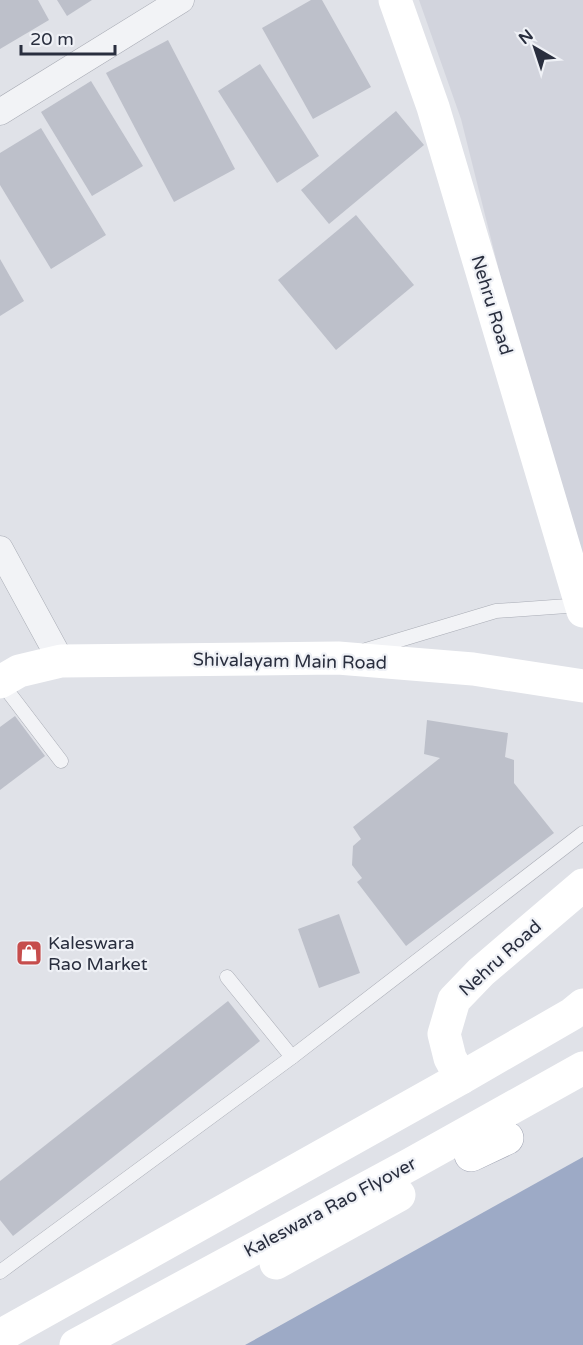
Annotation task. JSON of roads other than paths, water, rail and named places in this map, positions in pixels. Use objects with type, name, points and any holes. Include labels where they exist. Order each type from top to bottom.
[{"type":"street","points":[[0,112],[181,0]]},
{"type":"street","name":"Nehru Road","points":[[395,0],[433,107],[582,608]]},
{"type":"street","points":[[0,549],[61,661]]},
{"type":"street","name":"Shivalayam Main Road","points":[[0,681],[19,671],[61,661],[338,658],[473,669],[583,686]]},
{"type":"street","name":"Nehru Road","points":[[461,1078],[450,1058],[444,1034],[454,1000],[481,972],[583,885]]},
{"type":"street","points":[[3,1337],[461,1078],[572,1014],[583,1005]]},
{"type":"street","name":"Kaleswara Rao Flyover","points":[[76,1345],[583,1068]]},
{"type":"street","points":[[121,1345],[347,1225],[471,1155],[507,1138],[583,1092]]},
{"type":"lane","points":[[338,658],[496,611],[582,608]]},
{"type":"lane","points":[[0,681],[61,761]]},
{"type":"lane","points":[[0,1272],[292,1057],[583,832]]},
{"type":"lane","points":[[227,977],[292,1057]]},
{"type":"water","points":[[583,1157],[583,1345],[245,1345]]},
{"type":"place","name":"Kaleswara Rao Market","points":[[29,953]]}]
